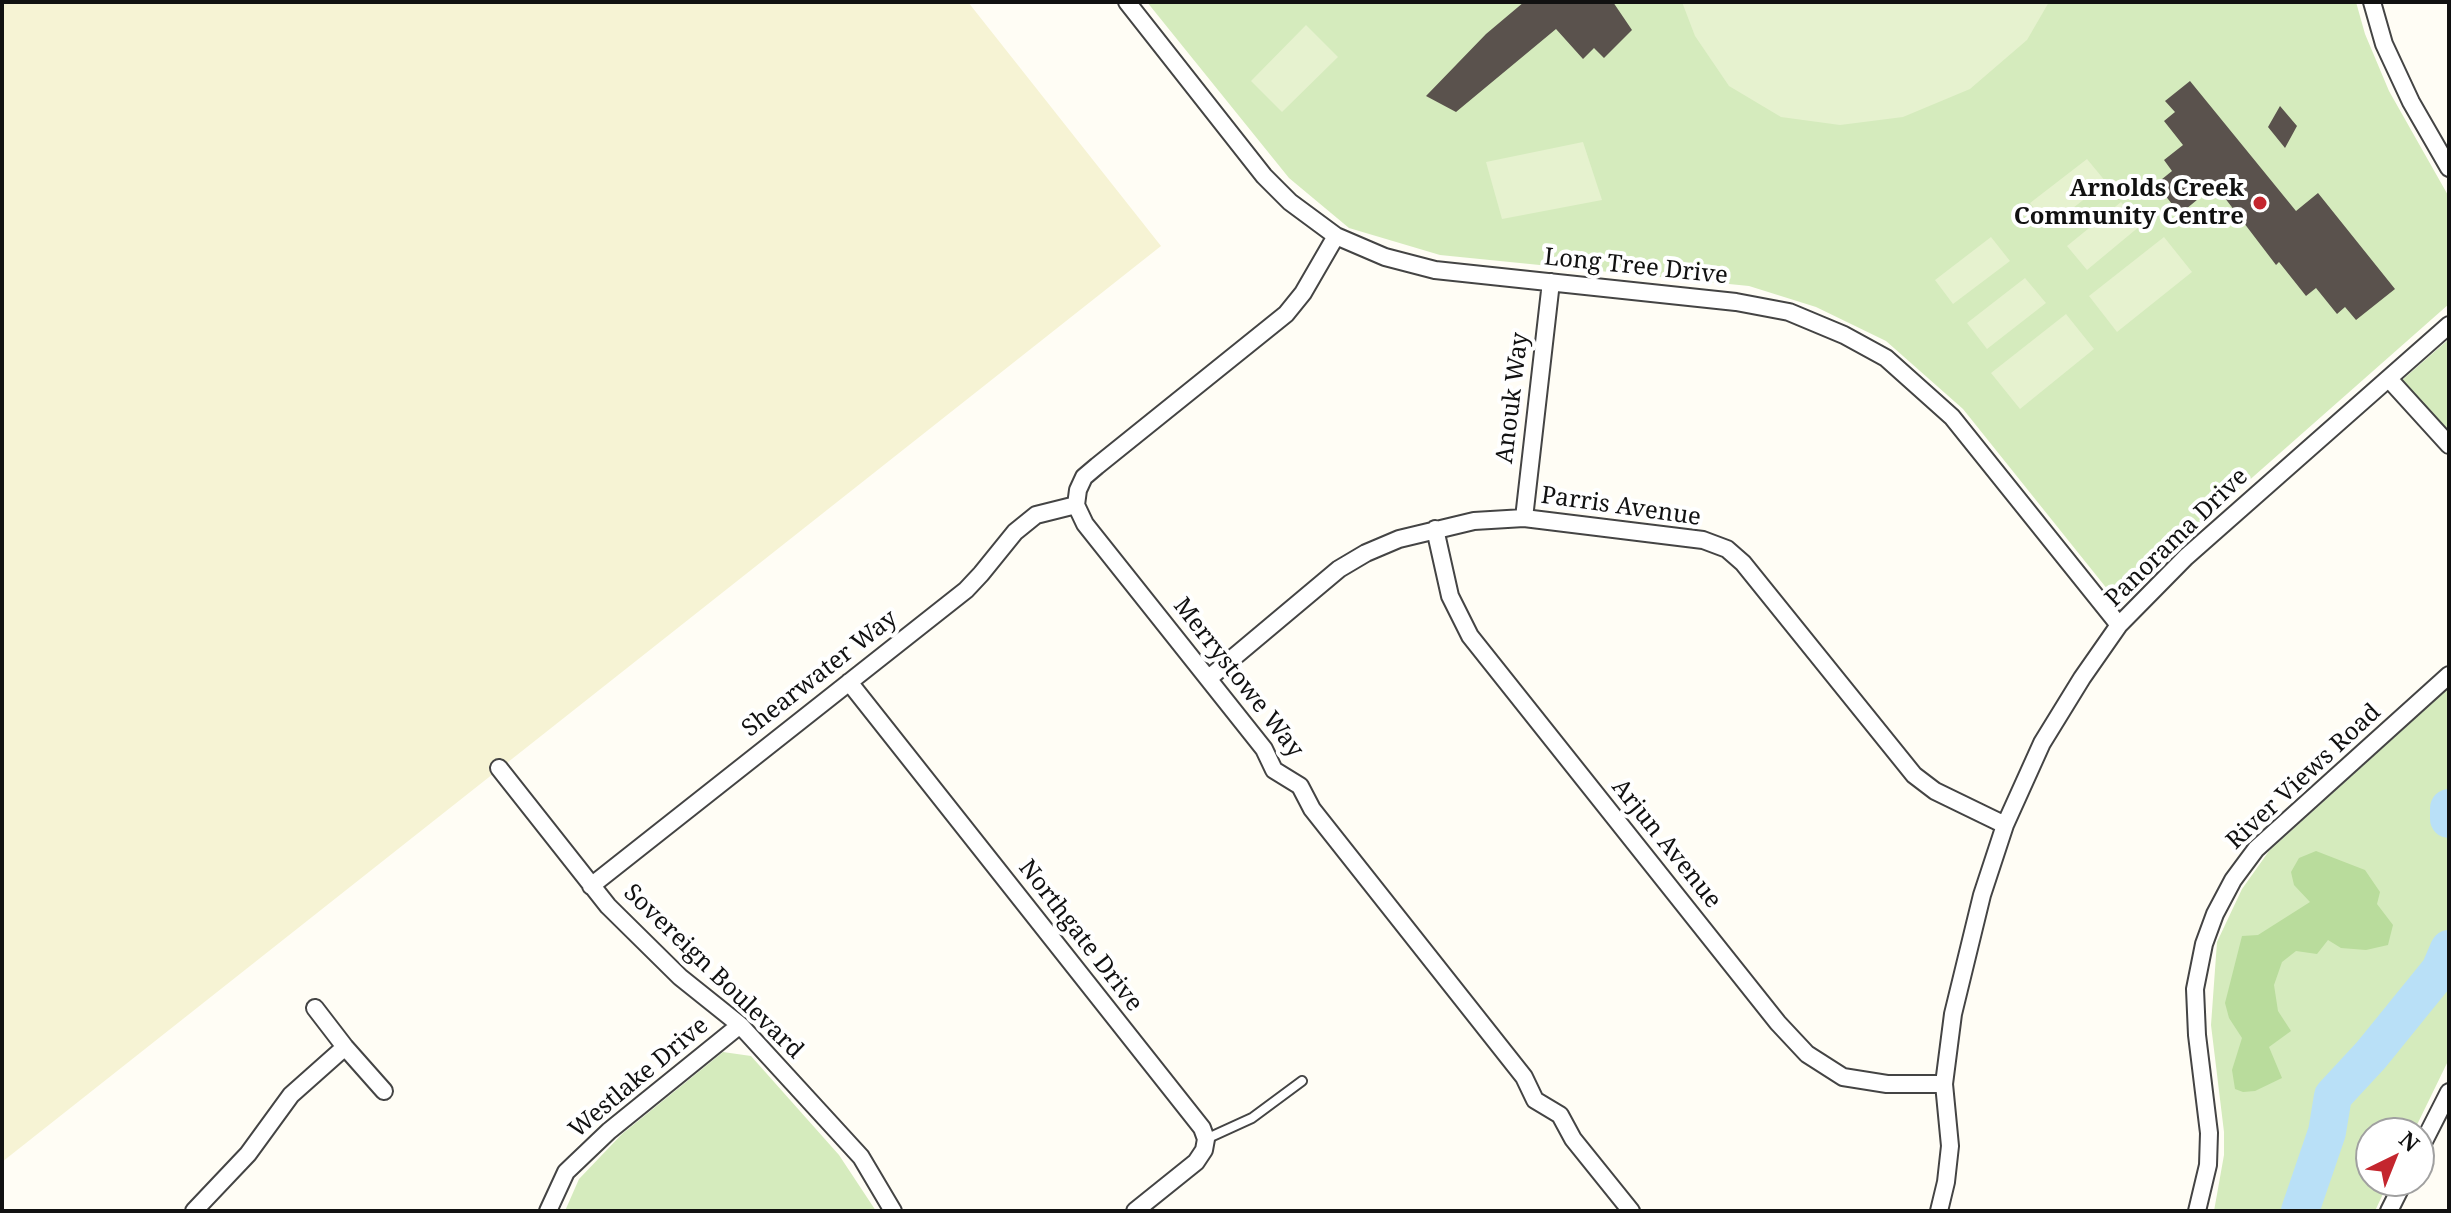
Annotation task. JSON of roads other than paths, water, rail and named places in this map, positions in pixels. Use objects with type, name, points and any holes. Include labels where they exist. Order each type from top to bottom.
[{"type":"street","name":"Long Tree Drive","points":[[1127,2],[1264,176],[1290,202],[1336,236],[1385,257],[1435,270],[1736,302],[1789,312],[1844,335],[1886,358],[1952,417],[2119,625]]},
{"type":"street","points":[[2372,2],[2384,44],[2411,102],[2449,168]]},
{"type":"street","points":[[1076,505],[1084,477],[1286,314],[1303,293],[1336,236]]},
{"type":"street","name":"Anouk Way","points":[[1524,518],[1551,282]]},
{"type":"street","name":"Panorama Drive","points":[[1939,1211],[1950,1146],[1944,1084],[1953,1014],[1966,954],[2005,825],[2042,743],[2119,625],[2186,557],[2449,325]]},
{"type":"street","points":[[2389,379],[2449,445]]},
{"type":"street","name":"Merrystowe Way","points":[[1076,505],[1085,524],[1264,749],[1274,770],[1300,786],[1312,809],[1524,1077],[1535,1100],[1560,1115],[1573,1139],[1631,1211]]},
{"type":"street","name":"Shearwater Way","points":[[591,886],[966,590],[1015,532],[1036,515],[1076,505]]},
{"type":"street","name":"Parris Avenue","points":[[1209,678],[1339,569],[1388,543],[1435,529],[1474,521],[1524,518],[1703,540],[1727,549],[1743,563],[1914,775],[1935,791],[2005,825]]},
{"type":"street","name":"Arjun Avenue","points":[[1435,529],[1450,596],[1470,636],[1778,1023],[1807,1054],[1843,1077],[1887,1084],[1944,1084]]},
{"type":"street","name":"River Views Road","points":[[2197,1211],[2208,1165],[2209,1133],[2197,1035],[2195,989],[2204,944],[2215,914],[2233,880],[2256,849],[2449,675]]},
{"type":"street","name":"Northgate Drive","points":[[849,682],[1202,1128],[1206,1139]]},
{"type":"street","name":"Sovereign Boulevard","points":[[499,768],[591,886],[650,948],[740,1025],[861,1157],[893,1211]]},
{"type":"street","points":[[315,1008],[384,1091]]},
{"type":"street","name":"Westlake Drive","points":[[548,1211],[566,1172],[609,1131],[740,1025]]},
{"type":"street","points":[[194,1211],[248,1154],[291,1095],[345,1047]]},
{"type":"street","points":[[2435,1120],[2449,1092]]},
{"type":"street","points":[[1135,1211],[1196,1162],[1204,1150],[1206,1139]]},
{"type":"lane","points":[[1206,1139],[1252,1118],[1302,1081]]},
{"type":"waterway","points":[[2449,808],[2449,819]]},
{"type":"waterway","points":[[2300,1211],[2327,1132],[2333,1096],[2371,1055],[2440,970],[2449,949]]},
{"type":"place","name":"Arnolds Creek Community Centre","points":[[2260,203]]}]
